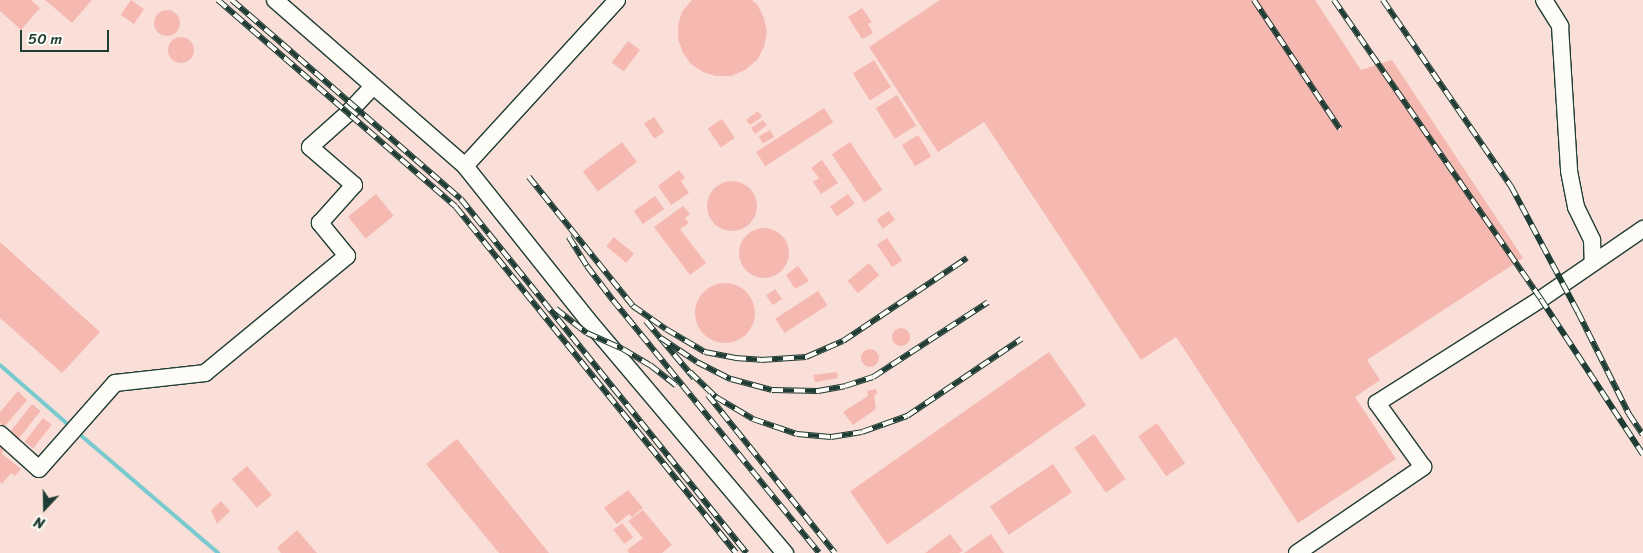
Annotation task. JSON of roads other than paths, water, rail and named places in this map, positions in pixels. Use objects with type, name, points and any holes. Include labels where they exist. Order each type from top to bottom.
[{"type":"lane","points":[[275,0],[465,166],[587,319],[785,553]]},
{"type":"lane","points":[[465,166],[617,0]]},
{"type":"lane","points":[[1544,0],[1560,26],[1569,171],[1576,207],[1592,240],[1592,263]]},
{"type":"lane","points":[[0,434],[39,468],[115,383],[206,373],[346,256],[320,222],[354,184],[310,147],[348,113],[373,86]]},
{"type":"lane","points":[[1297,553],[1423,468],[1376,403],[1541,299],[1643,229]]},
{"type":"waterway","points":[[0,365],[70,426]]},
{"type":"waterway","points":[[77,432],[218,553]]},
{"type":"railway","points":[[218,0],[456,207],[736,553]]},
{"type":"railway","points":[[232,0],[461,199],[747,553]]},
{"type":"railway","points":[[1254,0],[1340,129]]},
{"type":"railway","points":[[1334,0],[1541,299],[1643,454]]},
{"type":"railway","points":[[1383,0],[1511,186],[1578,312],[1629,414],[1643,435]]},
{"type":"railway","points":[[529,177],[633,306],[666,329],[705,352],[735,358],[761,360],[806,357],[843,341],[967,258]]},
{"type":"railway","points":[[569,237],[587,266],[613,300],[819,553]]},
{"type":"railway","points":[[661,338],[697,362],[731,379],[772,390],[818,391],[845,386],[873,377],[988,302]]},
{"type":"railway","points":[[556,309],[587,333],[623,349],[650,365],[676,385]]},
{"type":"railway","points":[[646,321],[694,378]]},
{"type":"railway","points":[[690,372],[716,397],[753,419],[797,434],[831,437],[862,432],[907,416],[1021,339]]},
{"type":"railway","points":[[708,395],[835,553]]}]
